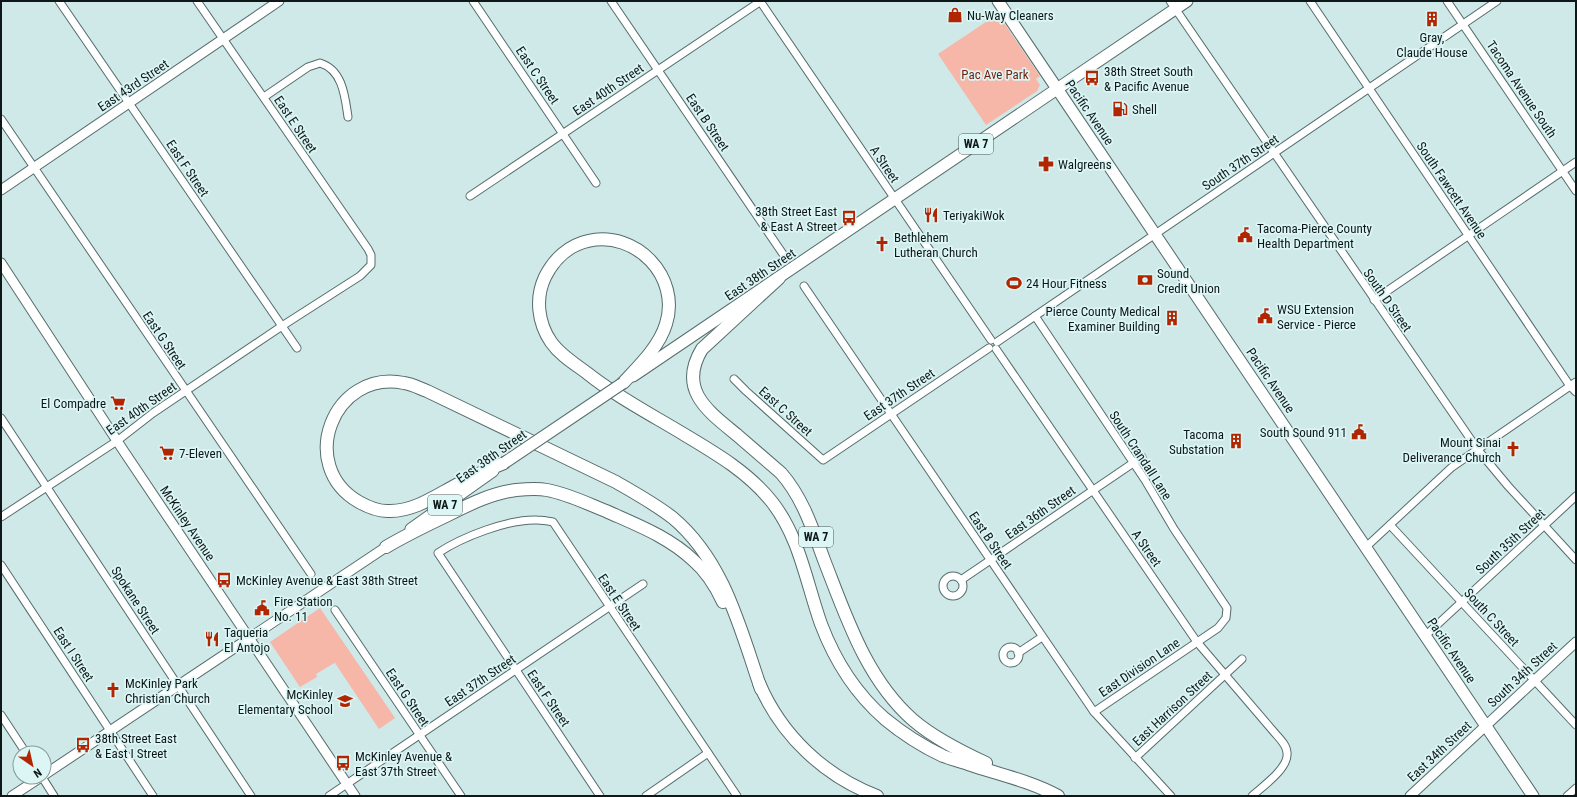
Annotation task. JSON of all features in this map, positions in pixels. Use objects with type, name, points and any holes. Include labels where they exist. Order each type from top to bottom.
[{"type":"highway","points":[[623,383],[642,362],[662,333],[667,319],[669,304],[666,286],[661,273],[646,255],[629,245],[604,239],[587,241],[573,247],[559,257],[546,275],[542,285],[539,311],[544,330],[551,342],[561,353],[594,379],[738,468],[765,494],[782,518],[795,543],[821,624],[841,668],[854,687],[870,705],[902,732],[943,756],[1028,784]]},
{"type":"highway","name":"WA 7","points":[[779,278],[702,349],[696,361],[694,377],[698,396],[707,410],[782,474],[790,483],[808,517],[848,621],[865,657],[879,681],[894,701],[913,720],[938,738],[1028,784],[1058,796]]},
{"type":"highway","points":[[504,463],[461,482],[409,509],[390,511],[381,510],[364,505],[354,499],[340,486],[334,477],[327,458],[327,436],[333,417],[339,407],[359,390],[378,383],[404,383],[427,391],[616,482],[646,499],[674,519],[689,534],[710,562],[731,601],[761,689]]},
{"type":"highway","points":[[386,547],[410,533],[480,500],[497,494],[531,488],[578,498],[663,538],[677,546],[694,561],[708,577],[718,592],[761,689],[773,712],[786,731],[808,753],[844,779],[877,796]]},
{"type":"main road","name":"East 43rd Street","points":[[1,190],[279,1]]},
{"type":"main road","name":"Pacific Avenue","points":[[998,1],[1533,796]]},
{"type":"main road","points":[[1173,5],[1187,1]]},
{"type":"main road","name":"WA 7","points":[[894,199],[1058,89],[1173,5]]},
{"type":"main road","name":"East 38th Street","points":[[52,770],[386,547],[504,463],[894,199]]},
{"type":"main road","name":"McKinley Avenue","points":[[1,263],[117,441],[250,637],[355,796]]},
{"type":"main road","name":"South 34th Street","points":[[1486,726],[1576,642]]},
{"type":"main road","name":"East 34th Street","points":[[1410,796],[1486,726]]},
{"type":"main road","points":[[12,796],[29,785]]},
{"type":"street","name":"East F Street","points":[[59,1],[296,348]]},
{"type":"street","name":"East E Street","points":[[197,1],[368,249],[372,262]]},
{"type":"street","name":"East C Street","points":[[473,1],[596,183]]},
{"type":"street","name":"East B Street","points":[[611,1],[785,256]]},
{"type":"street","name":"East 40th Street","points":[[470,196],[760,1]]},
{"type":"street","name":"A Street","points":[[760,1],[1197,642],[1280,739],[1288,753],[1285,765],[1252,796]]},
{"type":"street","name":"South Fawcett Avenue","points":[[1310,1],[1468,235],[1573,384],[1576,392]]},
{"type":"street","name":"Tacoma Avenue South","points":[[1447,1],[1576,191]]},
{"type":"street","name":"South 37th Street","points":[[995,344],[1497,1]]},
{"type":"street","name":"South D Street","points":[[1173,5],[1478,450],[1508,486],[1576,560]]},
{"type":"street","points":[[264,97],[308,66],[320,63],[330,69],[341,83],[344,91],[348,117]]},
{"type":"street","name":"East G Street","points":[[1,119],[311,574]]},
{"type":"street","points":[[1374,300],[1576,162]]},
{"type":"street","name":"East 40th Street","points":[[1,517],[117,441],[153,413],[185,391],[360,276],[372,262]]},
{"type":"street","name":"East B Street","points":[[804,286],[1094,712],[1171,796]]},
{"type":"street","name":"South Crandall Lane","points":[[1035,316],[1134,463],[1174,529],[1227,608]]},
{"type":"street","name":"East 37th Street","points":[[823,460],[988,348],[988,344],[995,344]]},
{"type":"street","name":"East C Street","points":[[734,379],[823,460]]},
{"type":"street","points":[[1366,547],[1452,467],[1573,384]]},
{"type":"street","name":"Spokane Street","points":[[1,418],[251,796]]},
{"type":"street","name":"East 36th Street","points":[[961,580],[1142,457]]},
{"type":"street","name":"South 35th Street","points":[[1425,636],[1576,496]]},
{"type":"street","name":"East E Street","points":[[438,553],[445,548],[482,531],[506,524],[529,520],[553,522],[609,608],[737,796]]},
{"type":"street","name":"South C Street","points":[[1390,525],[1576,725]]},
{"type":"street","name":"East F Street","points":[[438,553],[600,796]]},
{"type":"street","name":"East I Street","points":[[1,565],[153,796]]},
{"type":"street","name":"East 37th Street","points":[[329,796],[643,584]]},
{"type":"street","name":"East Division Lane","points":[[1094,712],[1221,625],[1226,618],[1227,608]]},
{"type":"street","name":"East G Street","points":[[335,610],[461,796]]},
{"type":"street","points":[[1018,652],[1042,637]]},
{"type":"street","name":"East Harrison Street","points":[[1135,758],[1242,659]]},
{"type":"street","points":[[1,716],[21,745]]},
{"type":"street","points":[[646,796],[708,753]]},
{"type":"street","points":[[46,785],[54,796]]},
{"type":"street","points":[[1567,796],[1576,788]]},
{"type":"green space","name":"Pac Ave Park","points":[[998,14],[1040,76],[1036,79],[1040,85],[1037,91],[986,125],[938,54]]},
{"type":"green space","points":[[320,608],[395,718],[379,729],[335,663],[336,662],[316,674],[317,677],[300,687],[270,642]]},
{"type":"place","name":"Nu-Way Cleaners","points":[[955,15]]},
{"type":"place","name":"Gray, Claude House","points":[[1432,19]]},
{"type":"place","name":"38th Street South & Pacific Avenue","points":[[1092,78]]},
{"type":"place","name":"Shell","points":[[1120,109]]},
{"type":"place","name":"Walgreens","points":[[1046,164]]},
{"type":"place","name":"TeriyakiWok","points":[[931,215]]},
{"type":"place","name":"38th Street East & East A Street","points":[[849,218]]},
{"type":"place","name":"Tacoma-Pierce County Health Department","points":[[1245,235]]},
{"type":"place","name":"Bethlehem Lutheran Church","points":[[882,244]]},
{"type":"place","name":"Sound Credit Union","points":[[1145,280]]},
{"type":"place","name":"24 Hour Fitness","points":[[1014,283]]},
{"type":"place","name":"WSU Extension Service - Pierce","points":[[1265,316]]},
{"type":"place","name":"Pierce County Medical Examiner Building","points":[[1172,318]]},
{"type":"place","name":"El Compadre","points":[[118,403]]},
{"type":"place","name":"South Sound 911","points":[[1359,432]]},
{"type":"place","name":"Tacoma Substation","points":[[1236,441]]},
{"type":"place","name":"Mount Sinai Deliverance Church","points":[[1513,449]]},
{"type":"place","name":"7-Eleven","points":[[167,453]]},
{"type":"place","name":"McKinley Avenue & East 38th Street","points":[[224,580]]},
{"type":"place","name":"Fire Station No. 11","points":[[262,608]]},
{"type":"place","name":"Taqueria El Antojo","points":[[212,639]]},
{"type":"place","name":"McKinley Park Christian Church","points":[[113,690]]},
{"type":"place","name":"McKinley Elementary School","points":[[345,701]]},
{"type":"place","name":"38th Street East & East I Street","points":[[83,745]]},
{"type":"place","name":"McKinley Avenue & East 37th Street","points":[[343,763]]}]
